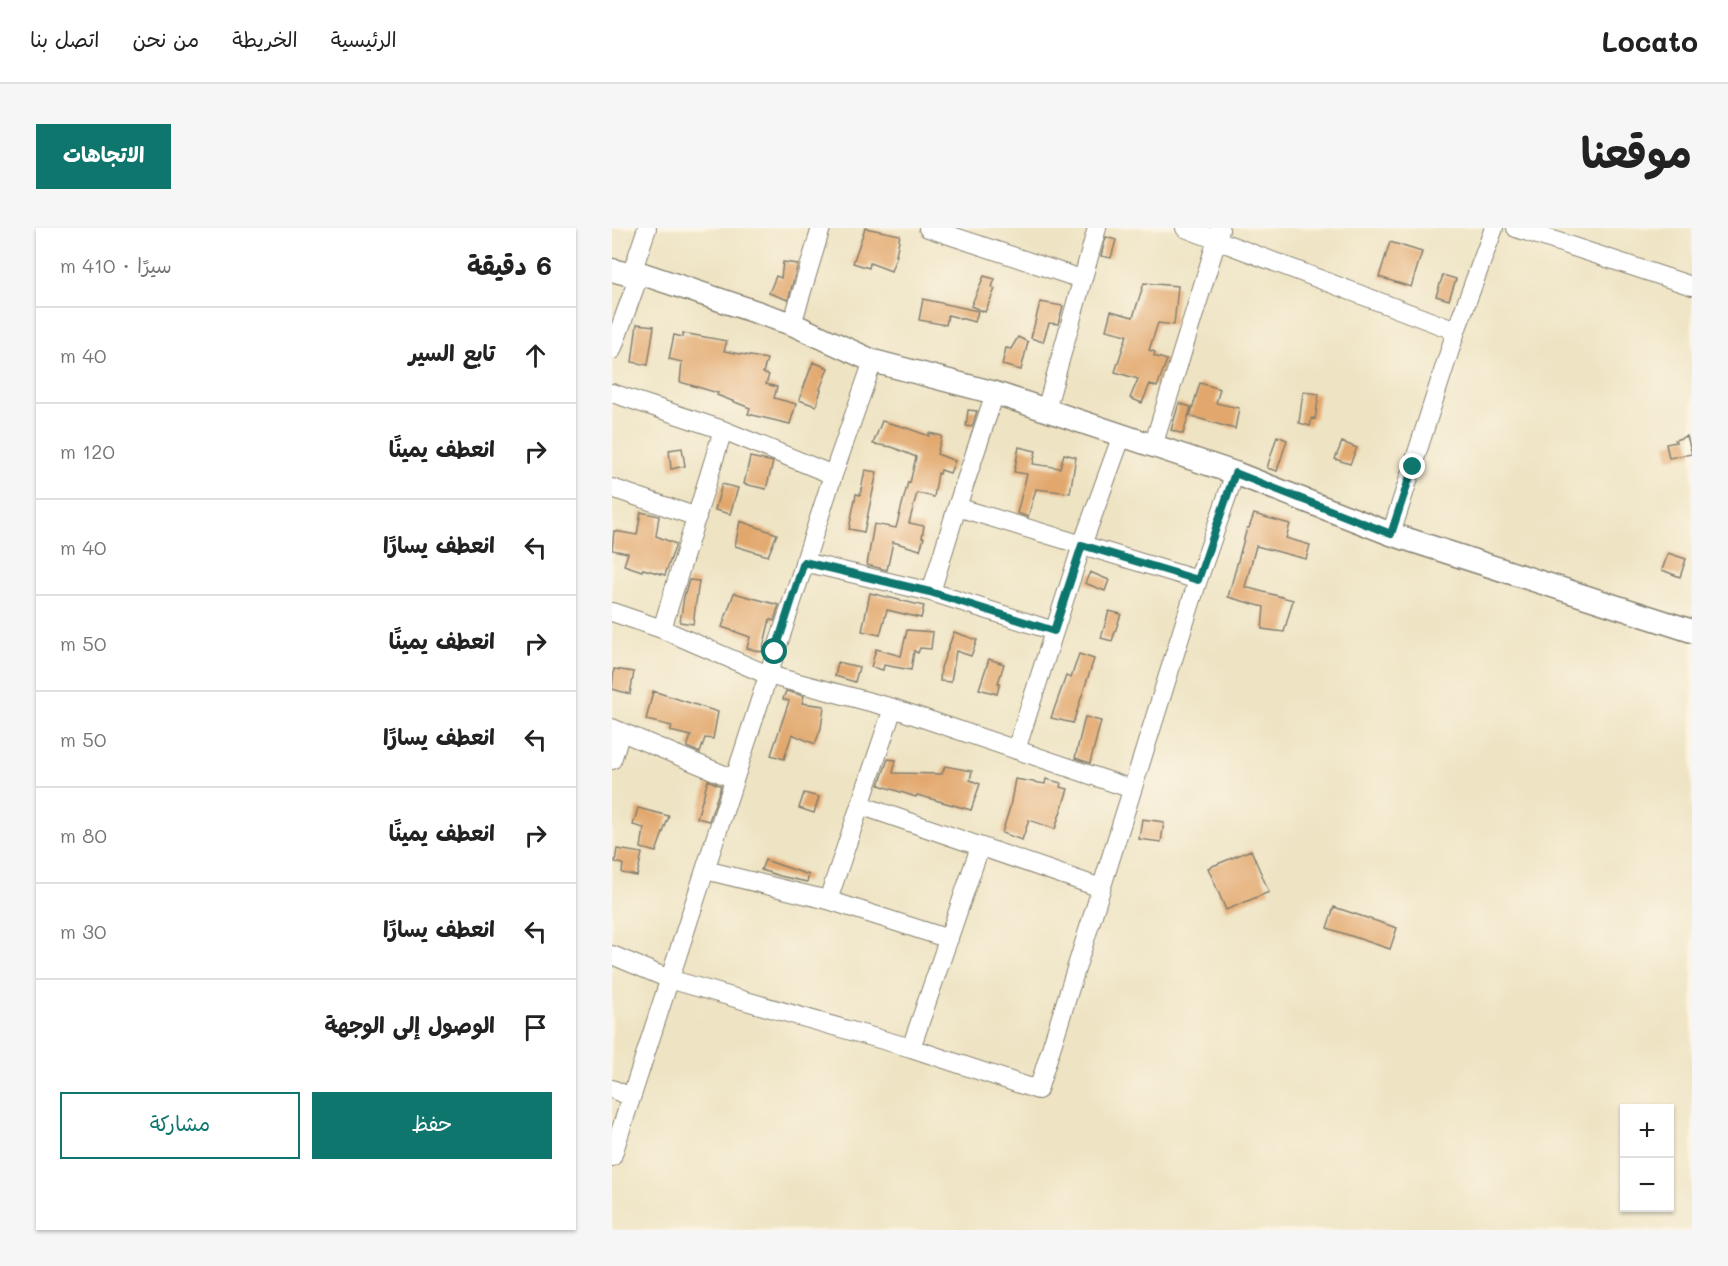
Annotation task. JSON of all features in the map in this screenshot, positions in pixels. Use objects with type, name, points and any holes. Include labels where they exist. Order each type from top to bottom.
[{"type":"street","points":[[612,350],[628,273],[647,228]]},
{"type":"street","points":[[792,324],[821,228]]},
{"type":"street","points":[[928,228],[958,233],[1082,279]]},
{"type":"street","points":[[1046,410],[1096,228]]},
{"type":"street","points":[[1185,228],[1219,234],[1456,331]]},
{"type":"street","points":[[1391,534],[1456,331],[1494,228]]},
{"type":"street","points":[[1516,228],[1692,286]]},
{"type":"street","points":[[1153,446],[1219,234]]},
{"type":"street","points":[[628,273],[792,324],[873,361],[995,393],[1235,473],[1391,534],[1692,631]]},
{"type":"street","points":[[612,1157],[832,475],[873,361]]},
{"type":"street","points":[[612,393],[723,430],[832,475]]},
{"type":"street","points":[[930,592],[995,393]]},
{"type":"street","points":[[662,629],[723,430]]},
{"type":"street","points":[[1016,750],[1082,545],[1122,435]]},
{"type":"street","points":[[612,955],[669,979],[911,1048],[1038,1090],[1198,580],[1235,473]]},
{"type":"street","points":[[612,488],[697,517]]},
{"type":"street","points":[[957,507],[1198,580]]},
{"type":"street","points":[[804,562],[930,592],[1054,631]]},
{"type":"street","points":[[612,612],[662,629],[768,675],[894,708],[1132,789]]},
{"type":"street","points":[[828,900],[894,708]]},
{"type":"street","points":[[612,760],[617,730],[734,779]]},
{"type":"street","points":[[860,805],[1101,888]]},
{"type":"street","points":[[911,1048],[980,846]]},
{"type":"street","points":[[705,870],[828,900],[949,939]]},
{"type":"street","points":[[612,1089],[631,1097]]},
{"type":"building","points":[[865,228],[900,235],[897,255],[891,271],[870,263],[869,268],[853,263]]},
{"type":"building","points":[[1106,237],[1116,240],[1111,258],[1101,256]]},
{"type":"building","points":[[1390,242],[1422,252],[1411,287],[1379,277]]},
{"type":"building","points":[[783,262],[798,264],[788,300],[769,293],[776,276],[781,278]]},
{"type":"building","points":[[1443,275],[1456,279],[1449,300],[1436,296]]},
{"type":"building","points":[[984,276],[995,279],[992,287],[995,289],[985,312],[971,306]]},
{"type":"building","points":[[1144,283],[1178,286],[1174,325],[1158,323],[1149,350],[1155,352],[1154,356],[1167,360],[1157,387],[1150,384],[1142,403],[1130,398],[1138,379],[1115,372],[1127,335],[1106,330],[1111,311],[1133,317]]},
{"type":"building","points":[[923,299],[978,311],[975,322],[948,315],[946,325],[919,320]]},
{"type":"building","points":[[1040,302],[1063,306],[1058,324],[1049,323],[1043,342],[1031,338]]},
{"type":"building","points":[[637,324],[654,326],[648,365],[632,362]]},
{"type":"building","points":[[683,333],[727,341],[724,351],[767,359],[763,373],[769,375],[766,384],[777,387],[774,398],[796,404],[790,424],[748,414],[750,408],[717,395],[718,393],[680,382],[682,362],[669,359],[674,335],[683,337]]},
{"type":"building","points":[[1018,337],[1028,342],[1021,370],[1002,365],[1006,348],[1011,349]]},
{"type":"building","points":[[813,362],[828,368],[816,406],[799,400]]},
{"type":"building","points":[[1200,383],[1220,389],[1216,403],[1239,408],[1235,429],[1190,416]]},
{"type":"building","points":[[1303,392],[1319,394],[1315,419],[1312,418],[1310,426],[1299,423]]},
{"type":"building","points":[[1179,403],[1191,407],[1183,434],[1171,430]]},
{"type":"building","points":[[968,410],[977,411],[972,427],[966,426]]},
{"type":"building","points":[[882,421],[929,436],[929,433],[942,436],[937,454],[955,461],[950,473],[941,470],[940,474],[938,473],[934,497],[917,493],[909,523],[924,526],[922,537],[924,538],[920,550],[893,542],[887,570],[867,565],[874,524],[896,528],[916,457],[892,447],[873,444]]},
{"type":"building","points":[[1277,436],[1287,440],[1277,471],[1267,468]]},
{"type":"building","points":[[1687,436],[1692,454],[1669,458],[1666,444]]},
{"type":"building","points":[[1342,442],[1357,448],[1350,464],[1335,459]]},
{"type":"building","points":[[1019,447],[1036,451],[1033,464],[1060,468],[1064,454],[1076,457],[1070,493],[1036,489],[1028,517],[1017,513],[1027,474],[1014,472]]},
{"type":"building","points":[[682,448],[685,466],[671,469],[669,450]]},
{"type":"building","points":[[750,457],[773,462],[766,489],[744,484]]},
{"type":"building","points":[[865,470],[877,472],[864,532],[849,529],[856,494],[860,495]]},
{"type":"building","points":[[722,484],[738,488],[730,514],[715,510]]},
{"type":"building","points":[[641,512],[659,516],[656,536],[676,544],[665,575],[624,565],[628,553],[612,550],[614,531],[637,535]]},
{"type":"building","points":[[1254,514],[1290,524],[1286,538],[1310,545],[1306,559],[1256,546],[1245,587],[1293,600],[1284,632],[1262,629],[1264,607],[1228,597],[1247,528]]},
{"type":"building","points":[[740,521],[777,534],[768,556],[735,546]]},
{"type":"building","points":[[1668,553],[1686,559],[1680,577],[1662,570]]},
{"type":"building","points":[[1090,572],[1109,580],[1105,591],[1085,583]]},
{"type":"building","points":[[689,580],[699,581],[693,624],[680,622]]},
{"type":"building","points":[[734,593],[779,605],[774,621],[770,619],[762,652],[747,648],[750,637],[722,627]]},
{"type":"building","points":[[870,593],[924,606],[921,618],[887,610],[880,635],[862,631]]},
{"type":"building","points":[[1109,611],[1121,614],[1112,641],[1101,638]]},
{"type":"building","points":[[907,630],[933,632],[931,649],[920,648],[918,653],[914,651],[911,670],[884,665],[883,670],[871,667],[876,649],[901,656]]},
{"type":"building","points":[[954,632],[977,640],[971,656],[956,651],[951,682],[940,681],[941,668]]},
{"type":"building","points":[[1079,654],[1094,659],[1073,723],[1051,718],[1066,676],[1071,678]]},
{"type":"building","points":[[989,659],[1004,664],[997,694],[979,689]]},
{"type":"building","points":[[838,662],[859,667],[855,682],[835,676]]},
{"type":"building","points":[[614,669],[634,672],[630,694],[612,689]]},
{"type":"building","points":[[653,691],[718,712],[713,739],[705,738],[700,753],[687,747],[691,736],[670,731],[672,726],[646,720]]},
{"type":"building","points":[[786,691],[804,696],[802,703],[824,706],[821,728],[815,744],[792,734],[784,759],[771,755],[789,701],[783,699]]},
{"type":"building","points":[[1085,717],[1101,721],[1090,763],[1075,758]]},
{"type":"building","points":[[888,759],[896,760],[893,773],[942,774],[945,766],[972,771],[970,780],[980,784],[971,810],[917,795],[916,797],[879,785]]},
{"type":"building","points":[[1015,779],[1045,784],[1046,779],[1061,783],[1060,787],[1068,789],[1055,829],[1029,820],[1022,840],[1002,833]]},
{"type":"building","points":[[708,780],[721,786],[709,821],[697,818]]},
{"type":"building","points":[[804,793],[819,797],[814,813],[799,808]]},
{"type":"building","points":[[638,808],[669,816],[656,852],[641,848],[644,828],[633,825]]},
{"type":"building","points":[[1142,819],[1164,822],[1161,842],[1139,839]]},
{"type":"building","points":[[617,849],[642,853],[637,876],[622,873],[623,864],[615,862]]},
{"type":"building","points":[[1251,850],[1269,892],[1226,910],[1208,868]]},
{"type":"building","points":[[765,860],[809,875],[807,882],[761,870]]},
{"type":"building","points":[[1334,907],[1397,928],[1390,949],[1327,928]]},
{"type":"route","points":[[775,652],[804,562],[930,592],[1054,631],[1082,545],[1198,580],[1235,473],[1391,534],[1413,467]]}]
